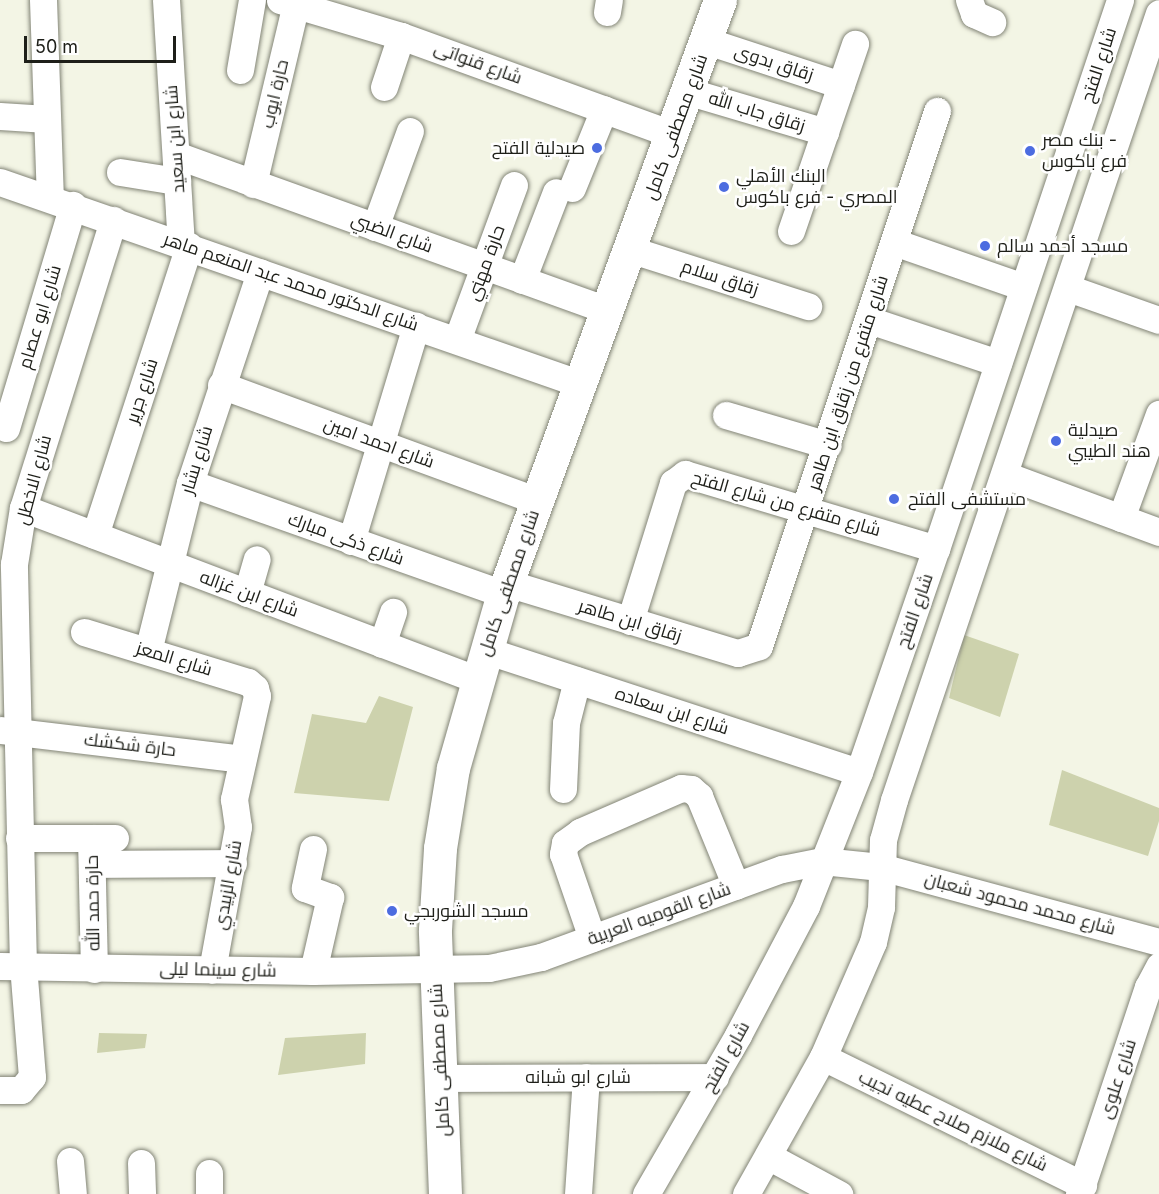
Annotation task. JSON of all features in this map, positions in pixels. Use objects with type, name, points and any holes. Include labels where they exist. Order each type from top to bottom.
[{"type":"main road","name":"شارع مصطفى كامل","points":[[445,1194],[436,970],[440,848],[453,768],[480,665],[505,589],[690,92],[720,0]]},
{"type":"street","name":"شارع ابو عصام","points":[[3,426],[62,201],[47,119],[43,0]]},
{"type":"street","name":"شارع ابن سعيد","points":[[166,0],[176,168],[185,244]]},
{"type":"street","points":[[240,70],[233,40],[252,0]]},
{"type":"street","points":[[969,0],[974,14],[992,22]]},
{"type":"street","name":"شارع الفتح","points":[[646,1194],[715,1077],[806,906],[859,772],[1120,0]]},
{"type":"street","name":"شارع قنواتى","points":[[288,2],[330,6],[401,36],[674,135]]},
{"type":"street","name":"حارة ايوب","points":[[253,183],[288,2]]},
{"type":"street","points":[[746,1194],[823,1057],[873,942],[881,907],[883,840],[894,800],[1159,13]]},
{"type":"street","points":[[384,87],[401,36]]},
{"type":"street","name":"زقاق بدوى","points":[[707,41],[841,85]]},
{"type":"street","name":"زقاق جاب الله","points":[[791,231],[855,44]]},
{"type":"street","name":"زقاق جاب الله","points":[[690,92],[825,132]]},
{"type":"street","points":[[522,280],[604,109]]},
{"type":"street","name":"شارع متفرع من زقاق ابن طاهر","points":[[753,651],[767,632],[937,111]]},
{"type":"street","points":[[0,116],[47,119]]},
{"type":"street","points":[[375,227],[410,131]]},
{"type":"street","name":"شارع الضبي","points":[[120,172],[176,168],[253,183],[609,311]]},
{"type":"street","name":"شارع الدكتور محمد عبد المنعم ماهر","points":[[1,184],[62,201],[581,384]]},
{"type":"street","name":"حارة مهني","points":[[457,340],[514,185]]},
{"type":"street","name":"شارع الاخطل","points":[[0,1090],[21,1090],[32,1077],[12,966],[13,841],[7,566],[23,508],[114,220]]},
{"type":"street","points":[[894,242],[1023,287]]},
{"type":"street","name":"شارع جرير","points":[[95,535],[185,244]]},
{"type":"street","name":"زقاق سلام","points":[[632,250],[808,306]]},
{"type":"street","name":"شارع بشار","points":[[148,651],[167,563],[190,483],[260,272]]},
{"type":"street","points":[[1068,288],[1159,320]]},
{"type":"street","points":[[869,320],[998,363]]},
{"type":"street","points":[[351,541],[416,327]]},
{"type":"street","name":"شارع احمد امين","points":[[221,385],[538,501]]},
{"type":"street","points":[[1121,518],[1159,414]]},
{"type":"street","points":[[726,415],[828,445]]},
{"type":"street","points":[[3,426],[41,451]]},
{"type":"street","name":"شارع متفرع من شارع الفتح","points":[[630,621],[673,483],[680,476],[696,474],[936,549]]},
{"type":"street","points":[[1005,475],[1159,532]]},
{"type":"street","name":"شارع ذكى مبارك","points":[[190,483],[351,541],[505,589]]},
{"type":"street","name":"شارع ابن غزاله","points":[[23,508],[382,644],[480,665]]},
{"type":"street","points":[[247,592],[256,559]]},
{"type":"street","name":"زقاق ابن طاهر","points":[[505,589],[630,621],[738,653],[753,651]]},
{"type":"street","points":[[382,644],[393,612]]},
{"type":"street","name":"شارع المعز","points":[[84,632],[248,682],[257,696]]},
{"type":"street","name":"شارع ابن سعاده","points":[[480,665],[577,680],[859,772]]},
{"type":"street","points":[[563,789],[566,723],[577,680]]},
{"type":"street","name":"شارع الزبيدي","points":[[212,970],[238,827],[234,799],[257,696]]},
{"type":"street","name":"حارة شكشك","points":[[9,730],[242,759]]},
{"type":"street","points":[[592,938],[562,854],[565,843],[580,832],[681,788],[691,789],[699,796],[736,886]]},
{"type":"street","name":"حارة حمد الله","points":[[13,841],[99,847],[94,969]]},
{"type":"street","points":[[99,847],[233,863]]},
{"type":"street","points":[[313,849],[305,888],[330,897],[314,971]]},
{"type":"street","name":"شارع القوميه العربية","points":[[436,970],[515,963],[592,938],[782,869],[822,861],[881,867]]},
{"type":"street","name":"شارع محمد محمود شعبان","points":[[881,867],[1159,942]]},
{"type":"street","name":"شارع سينما ليلى","points":[[12,966],[94,969],[436,970]]},
{"type":"street","name":"شارع علوى","points":[[1081,1189],[1148,987],[1159,966]]},
{"type":"street","name":"شارع ملازم صلاح عطيه نجيب","points":[[823,1057],[1081,1189]]},
{"type":"street","points":[[578,1194],[586,1077]]},
{"type":"street","name":"شارع ابو شبانه","points":[[442,1078],[715,1077]]},
{"type":"street","points":[[768,1156],[839,1194]]},
{"type":"street","points":[[70,1161],[73,1194]]},
{"type":"street","points":[[141,1163],[142,1194]]},
{"type":"green space","points":[[964,635],[1019,654],[1000,717],[949,698]]},
{"type":"green space","points":[[379,696],[413,707],[389,801],[294,793],[312,714],[366,723]]},
{"type":"green space","points":[[1062,770],[1159,808],[1159,821],[1148,856],[1049,825]]},
{"type":"green space","points":[[99,1033],[147,1034],[145,1048],[97,1053]]},
{"type":"green space","points":[[366,1033],[365,1064],[278,1075],[285,1038]]},
{"type":"place","name":"صيدلية الفتح","points":[[597,148]]},
{"type":"place","name":"بنك مصر - فرع باكوس","points":[[1030,151]]},
{"type":"place","name":"البنك الأهلي المصري - فرع باكوس","points":[[724,187]]},
{"type":"place","name":"مسجد أحمد سالم","points":[[985,246]]},
{"type":"place","name":"صيدلية هند الطيبي","points":[[1056,441]]},
{"type":"place","name":"مستشفى الفتح","points":[[894,499]]},
{"type":"place","name":"مسجد الشوربجي","points":[[392,911]]}]
